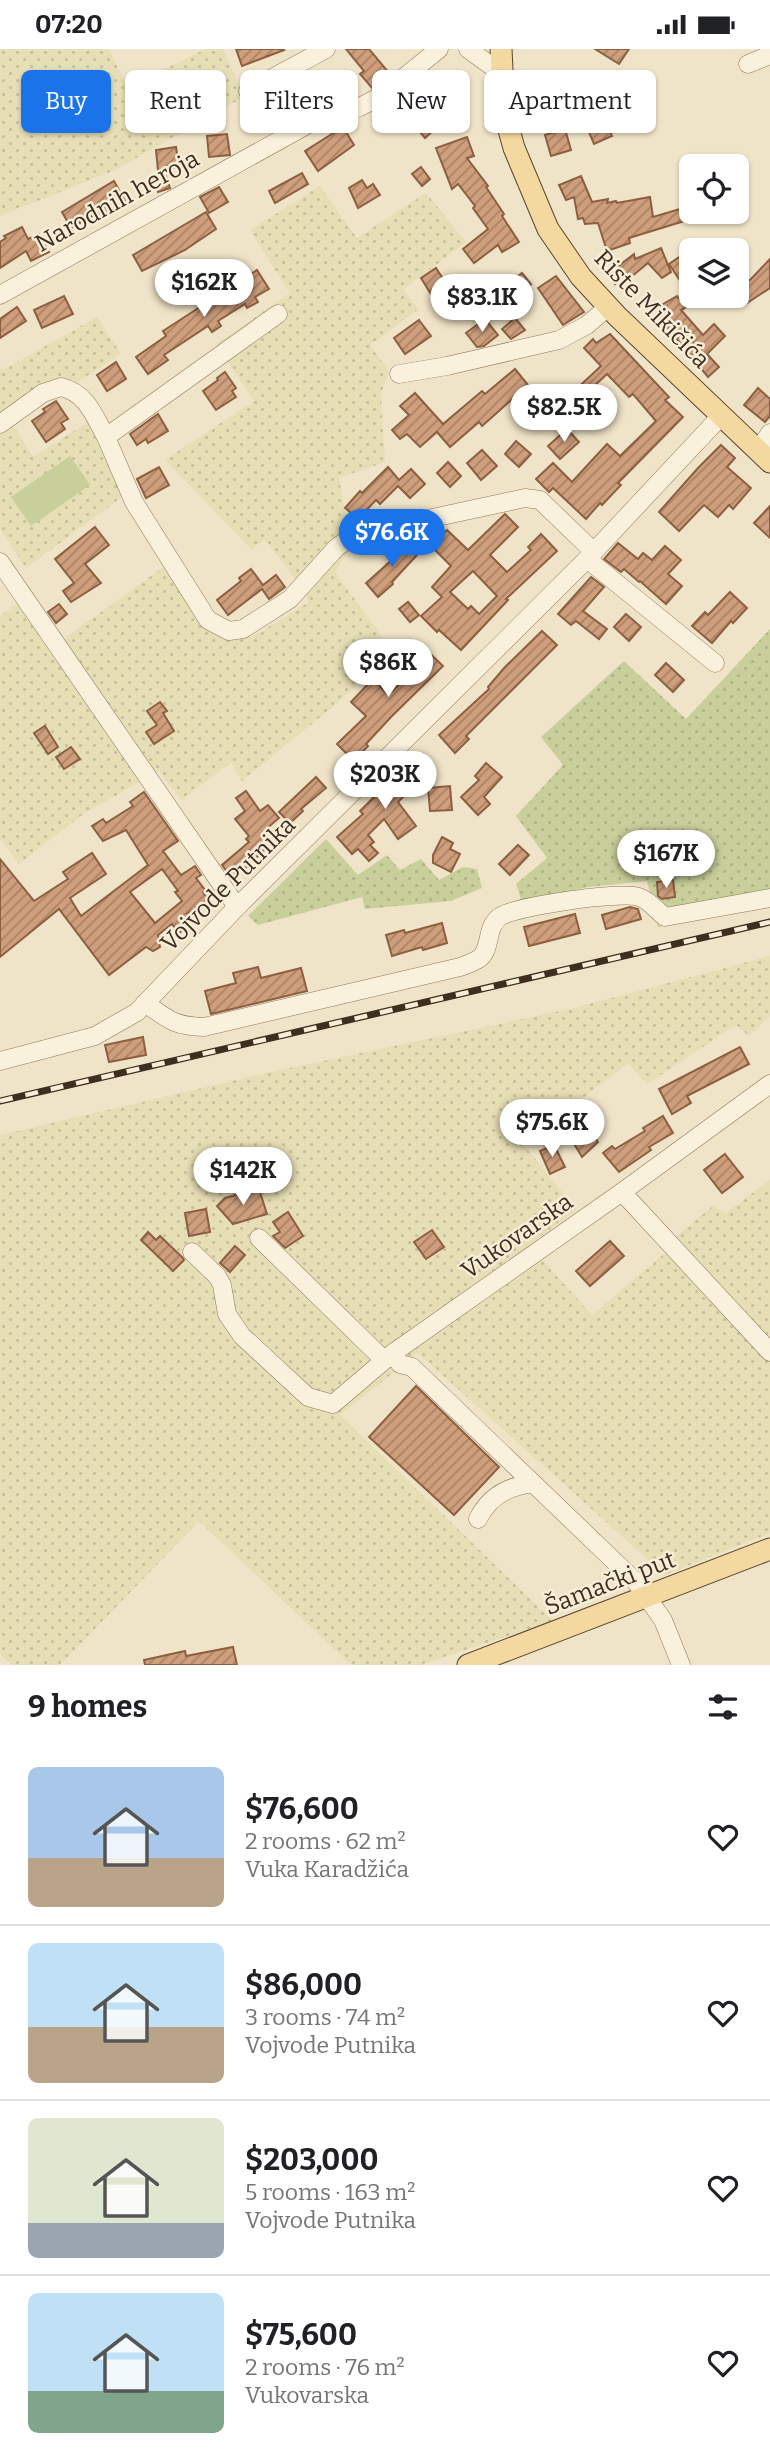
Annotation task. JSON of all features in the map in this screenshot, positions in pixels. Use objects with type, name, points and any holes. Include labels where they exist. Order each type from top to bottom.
[{"type":"main road","name":"Riste Mikičića","points":[[501,49],[501,70]]},
{"type":"main road","name":"Riste Mikičića","points":[[510,133],[542,217],[581,277],[608,307],[764,457]]},
{"type":"main road","name":"Šamački put","points":[[468,1665],[770,1549]]},
{"type":"street","points":[[286,70],[326,49]]},
{"type":"street","name":"Narodnih heroja","points":[[0,295],[316,120],[360,107],[381,96],[439,49]]},
{"type":"street","points":[[468,49],[497,70]]},
{"type":"street","points":[[748,64],[770,55]]},
{"type":"street","points":[[399,374],[447,366],[559,339],[587,325],[608,307]]},
{"type":"street","points":[[106,437],[278,314]]},
{"type":"street","points":[[0,424],[43,393],[61,387],[80,395],[106,437],[134,502],[208,620],[229,632],[243,629],[290,599],[336,548],[354,535],[525,498],[540,500],[590,555],[715,663]]},
{"type":"street","name":"Vojvode Putnika","points":[[0,1061],[95,1036],[116,1026],[145,1003],[237,907],[590,555],[721,416]]},
{"type":"street","points":[[764,457],[770,433]]},
{"type":"street","points":[[0,562],[237,907]]},
{"type":"street","points":[[145,1003],[172,1022],[182,1026],[204,1027],[460,967],[480,958],[484,953],[490,927],[500,916],[511,913],[570,900],[625,895],[645,899],[664,917],[770,898]]},
{"type":"street","name":"Vukovarska","points":[[192,1252],[217,1276],[222,1285],[227,1314],[242,1336],[308,1397],[333,1404],[389,1357],[770,1084]]},
{"type":"street","points":[[622,1192],[770,1352]]},
{"type":"street","points":[[259,1238],[389,1357],[412,1367],[636,1582],[663,1620],[681,1665]]},
{"type":"street","points":[[478,1519],[484,1507],[499,1494],[514,1485],[533,1483]]},
{"type":"shaded area","points":[[0,49],[109,49],[125,83],[125,133],[180,133],[115,170],[0,216]]},
{"type":"shaded area","points":[[206,49],[223,49],[240,88],[240,99],[226,107],[226,70],[162,70]]},
{"type":"shaded area","points":[[320,186],[357,238],[426,193],[466,242],[403,290],[419,309],[370,345],[389,372],[381,394],[385,462],[339,478],[351,547],[335,572],[392,651],[341,700],[242,781],[231,763],[181,800],[159,771],[82,815],[19,864],[0,838],[0,616],[22,600],[54,646],[165,566],[225,639],[252,637],[309,602],[265,540],[251,549],[165,460],[254,401],[216,344],[290,293],[250,230]]},
{"type":"shaded area","points":[[97,317],[121,354],[12,424],[33,457],[88,422],[122,497],[26,568],[0,529],[0,366],[3,370]]},
{"type":"shaded area","points":[[770,956],[770,1016],[749,1036],[736,1025],[647,1084],[628,1063],[523,1144],[577,1210],[529,1245],[592,1315],[664,1254],[674,1238],[713,1206],[726,1213],[770,1180],[770,1533],[665,1575],[418,1353],[340,1415],[553,1621],[420,1665],[351,1665],[199,1521],[60,1665],[12,1665],[0,1654],[0,1135],[271,1072],[570,1009]]},
{"type":"green space","points":[[70,456],[90,485],[31,526],[11,497]]},
{"type":"green space","points":[[770,629],[770,902],[658,927],[647,881],[588,887],[522,902],[516,884],[547,858],[516,816],[563,765],[541,737],[624,661],[686,719]]},
{"type":"green space","points":[[326,839],[358,875],[387,855],[400,870],[421,859],[439,880],[463,867],[477,869],[482,888],[451,901],[365,909],[362,897],[258,925],[248,916]]},
{"type":"building","points":[[236,49],[283,49],[284,50],[242,66]]},
{"type":"building","points":[[346,49],[369,49],[387,70],[372,70],[372,88],[360,74],[364,71]]},
{"type":"building","points":[[595,49],[629,49],[619,64]]},
{"type":"building","points":[[334,133],[347,133],[354,145],[318,171],[305,151]]},
{"type":"building","points":[[566,133],[571,150],[551,156],[545,135]]},
{"type":"building","points":[[589,133],[611,133],[612,136],[594,144]]},
{"type":"building","points":[[227,134],[230,155],[209,157],[207,136]]},
{"type":"building","points":[[467,137],[474,156],[467,158],[488,186],[486,187],[504,214],[502,216],[519,242],[502,252],[498,245],[474,263],[463,249],[488,229],[458,184],[452,189],[436,148]]},
{"type":"building","points":[[176,147],[179,167],[158,170],[156,150]]},
{"type":"building","points":[[421,167],[430,179],[422,186],[412,174]]},
{"type":"building","points":[[302,173],[308,184],[275,203],[269,191]]},
{"type":"building","points":[[166,176],[170,188],[158,192],[154,180]]},
{"type":"building","points":[[581,176],[592,202],[608,199],[607,203],[617,203],[650,197],[653,217],[679,209],[679,223],[629,238],[630,243],[607,251],[598,223],[585,224],[583,218],[578,219],[574,197],[566,200],[559,185]]},
{"type":"building","points":[[362,180],[367,188],[373,184],[380,195],[358,208],[349,188]]},
{"type":"building","points":[[114,181],[125,201],[110,210],[112,214],[102,219],[98,213],[71,228],[62,212]]},
{"type":"building","points":[[219,187],[228,202],[209,213],[200,197]]},
{"type":"building","points":[[206,212],[216,229],[185,250],[142,271],[133,255]]},
{"type":"building","points":[[22,227],[28,239],[39,234],[49,252],[31,261],[26,251],[0,268],[0,242],[6,238],[4,236]]},
{"type":"building","points":[[661,248],[671,272],[662,278],[648,263],[625,282],[623,278],[615,284],[608,274],[634,254],[635,259]]},
{"type":"building","points":[[679,257],[679,279],[669,264]]},
{"type":"building","points":[[770,259],[770,288],[749,302],[751,279]]},
{"type":"building","points":[[436,268],[451,291],[455,288],[467,302],[454,312],[437,290],[431,294],[421,278]]},
{"type":"building","points":[[257,270],[269,289],[255,297],[258,302],[247,308],[245,304],[218,321],[221,326],[212,332],[208,326],[164,355],[168,360],[148,374],[136,357],[166,336],[163,331]]},
{"type":"building","points":[[522,273],[531,284],[510,300],[502,289]]},
{"type":"building","points":[[556,276],[584,312],[563,325],[538,288]]},
{"type":"building","points":[[64,296],[73,314],[42,328],[34,310]]},
{"type":"building","points":[[677,296],[679,308],[685,308],[681,310],[703,335],[714,324],[725,336],[707,354],[719,367],[708,377],[667,327],[656,308]]},
{"type":"building","points":[[17,307],[26,321],[0,338],[0,319]]},
{"type":"building","points":[[515,318],[525,330],[511,339],[502,329]]},
{"type":"building","points":[[485,319],[498,335],[484,346],[477,347],[466,333]]},
{"type":"building","points":[[419,320],[431,336],[405,354],[394,338]]},
{"type":"building","points":[[610,334],[669,397],[665,400],[683,417],[586,519],[553,488],[549,492],[536,479],[553,463],[572,482],[607,444],[620,456],[656,421],[633,394],[629,397],[607,374],[578,401],[571,394],[601,366],[584,348],[593,339],[596,343]]},
{"type":"building","points":[[116,362],[126,379],[107,391],[97,375]]},
{"type":"building","points":[[515,369],[528,385],[482,426],[479,422],[450,447],[437,432],[420,447],[407,434],[400,439],[392,430],[409,415],[400,406],[415,393],[443,424],[482,391],[485,394]]},
{"type":"building","points":[[225,372],[236,388],[232,391],[236,397],[216,410],[203,391]]},
{"type":"building","points":[[758,388],[770,399],[770,416],[765,422],[744,405]]},
{"type":"building","points":[[56,401],[68,419],[61,423],[65,429],[46,442],[32,421],[45,412],[43,409]]},
{"type":"building","points":[[158,414],[168,431],[148,443],[146,439],[137,445],[130,434]]},
{"type":"building","points":[[567,429],[579,442],[560,459],[548,446]]},
{"type":"building","points":[[516,441],[531,454],[519,467],[505,454]]},
{"type":"building","points":[[721,445],[735,458],[727,467],[751,488],[733,509],[729,505],[718,517],[704,505],[679,531],[659,512]]},
{"type":"building","points":[[482,450],[497,466],[481,480],[467,463]]},
{"type":"building","points":[[448,462],[461,476],[450,487],[437,473]]},
{"type":"building","points":[[159,467],[169,485],[146,498],[137,479]]},
{"type":"building","points":[[388,467],[399,480],[411,469],[425,484],[410,498],[398,486],[380,504],[376,500],[358,519],[345,508]]},
{"type":"building","points":[[770,506],[770,538],[754,523]]},
{"type":"building","points":[[505,514],[518,527],[490,555],[507,572],[531,550],[528,547],[541,534],[557,551],[506,599],[508,600],[461,650],[421,616],[442,597],[432,587],[451,566],[431,546],[447,530],[468,550]],"holes":[[[473,571],[497,596],[479,614],[471,606],[468,609],[450,592]]]},
{"type":"building","points":[[95,527],[109,545],[85,564],[101,583],[71,602],[63,591],[74,583],[55,559]]},
{"type":"building","points":[[401,540],[417,555],[393,584],[378,597],[366,583],[394,558],[389,553]]},
{"type":"building","points":[[618,543],[638,559],[643,553],[652,560],[665,546],[681,560],[668,574],[682,586],[666,604],[624,569],[621,572],[604,559]]},
{"type":"building","points":[[251,569],[263,585],[276,575],[285,587],[269,599],[262,589],[228,615],[217,600],[241,581],[239,578]]},
{"type":"building","points":[[591,577],[604,587],[583,611],[607,629],[599,639],[576,621],[571,625],[558,614]]},
{"type":"building","points":[[730,592],[747,608],[733,623],[731,621],[712,643],[692,626],[705,612],[708,615]]},
{"type":"building","points":[[408,602],[419,615],[410,622],[399,609]]},
{"type":"building","points":[[59,604],[67,614],[56,623],[48,612]]},
{"type":"building","points":[[626,614],[641,627],[629,641],[614,627]]},
{"type":"building","points":[[542,631],[557,645],[466,736],[469,739],[455,753],[439,735],[489,689],[505,667]]},
{"type":"building","points":[[410,640],[420,652],[424,648],[443,666],[391,717],[354,761],[337,744],[366,716],[351,702],[373,679],[388,695],[414,670],[397,651]]},
{"type":"building","points":[[666,663],[684,680],[673,692],[655,675]]},
{"type":"building","points":[[160,702],[167,711],[163,713],[174,731],[154,744],[146,732],[157,725],[147,711]]},
{"type":"building","points":[[45,726],[58,747],[48,754],[34,733]]},
{"type":"building","points":[[71,747],[80,759],[64,769],[56,757]]},
{"type":"building","points":[[423,754],[434,766],[398,802],[416,826],[398,839],[384,819],[368,835],[374,842],[370,845],[378,853],[369,861],[358,849],[352,854],[337,837],[363,814],[360,811],[399,772],[402,775]]},
{"type":"building","points":[[486,763],[502,777],[484,797],[490,804],[478,815],[461,797],[479,780],[475,776]]},
{"type":"building","points":[[316,777],[326,788],[301,809],[303,811],[290,823],[279,812]]},
{"type":"building","points":[[450,786],[452,810],[430,811],[428,788]]},
{"type":"building","points":[[246,791],[260,811],[268,805],[279,818],[266,829],[276,839],[233,880],[222,865],[249,842],[246,839],[249,836],[235,819],[245,811],[236,798]]},
{"type":"building","points":[[144,792],[178,841],[163,851],[181,875],[195,866],[201,875],[196,878],[208,899],[187,914],[194,922],[179,933],[172,924],[158,935],[160,947],[153,951],[146,947],[109,975],[59,909],[0,957],[0,859],[34,901],[68,879],[63,872],[92,853],[106,874],[70,898],[81,916],[148,865],[126,830],[103,841],[92,826],[103,819],[106,823],[133,806],[130,802]],"holes":[[[162,869],[178,891],[175,892],[182,901],[155,923],[130,892]]]},
{"type":"building","points":[[442,837],[453,843],[450,849],[460,854],[451,872],[433,863],[433,855]]},
{"type":"building","points":[[518,845],[529,855],[510,875],[499,864]]},
{"type":"building","points":[[673,880],[675,897],[662,899],[658,896],[657,882]]},
{"type":"building","points":[[630,907],[638,909],[641,919],[606,929],[602,915]]},
{"type":"building","points":[[575,914],[580,933],[529,946],[524,927]]},
{"type":"building","points":[[442,923],[447,943],[392,956],[386,935]]},
{"type":"building","points":[[258,967],[261,978],[301,968],[307,991],[211,1014],[205,991],[236,983],[233,973]]},
{"type":"building","points":[[143,1037],[146,1055],[109,1062],[105,1045]]},
{"type":"building","points":[[740,1047],[749,1064],[687,1096],[691,1103],[672,1114],[659,1089]]},
{"type":"building","points":[[663,1116],[673,1133],[649,1147],[651,1150],[619,1172],[603,1153],[645,1131],[643,1128]]},
{"type":"building","points":[[589,1127],[598,1142],[582,1157],[570,1137]]},
{"type":"building","points":[[554,1145],[565,1167],[550,1174],[540,1151]]},
{"type":"building","points":[[725,1154],[743,1177],[722,1193],[704,1170]]},
{"type":"building","points":[[259,1189],[267,1214],[233,1224],[217,1206],[225,1198]]},
{"type":"building","points":[[206,1209],[210,1232],[189,1236],[185,1213]]},
{"type":"building","points":[[288,1212],[303,1236],[285,1248],[273,1236],[280,1232],[273,1222]]},
{"type":"building","points":[[432,1230],[444,1247],[426,1259],[414,1242]]},
{"type":"building","points":[[148,1232],[156,1240],[160,1236],[183,1258],[173,1271],[141,1240]]},
{"type":"building","points":[[610,1241],[624,1256],[590,1286],[576,1271]]},
{"type":"building","points":[[235,1246],[245,1255],[230,1272],[220,1263]]},
{"type":"building","points":[[416,1386],[499,1467],[454,1515],[369,1437]]},
{"type":"building","points":[[233,1647],[237,1665],[145,1665],[144,1660],[185,1651],[186,1656]]},
{"type":"railway","points":[[0,1101],[770,922]]}]
